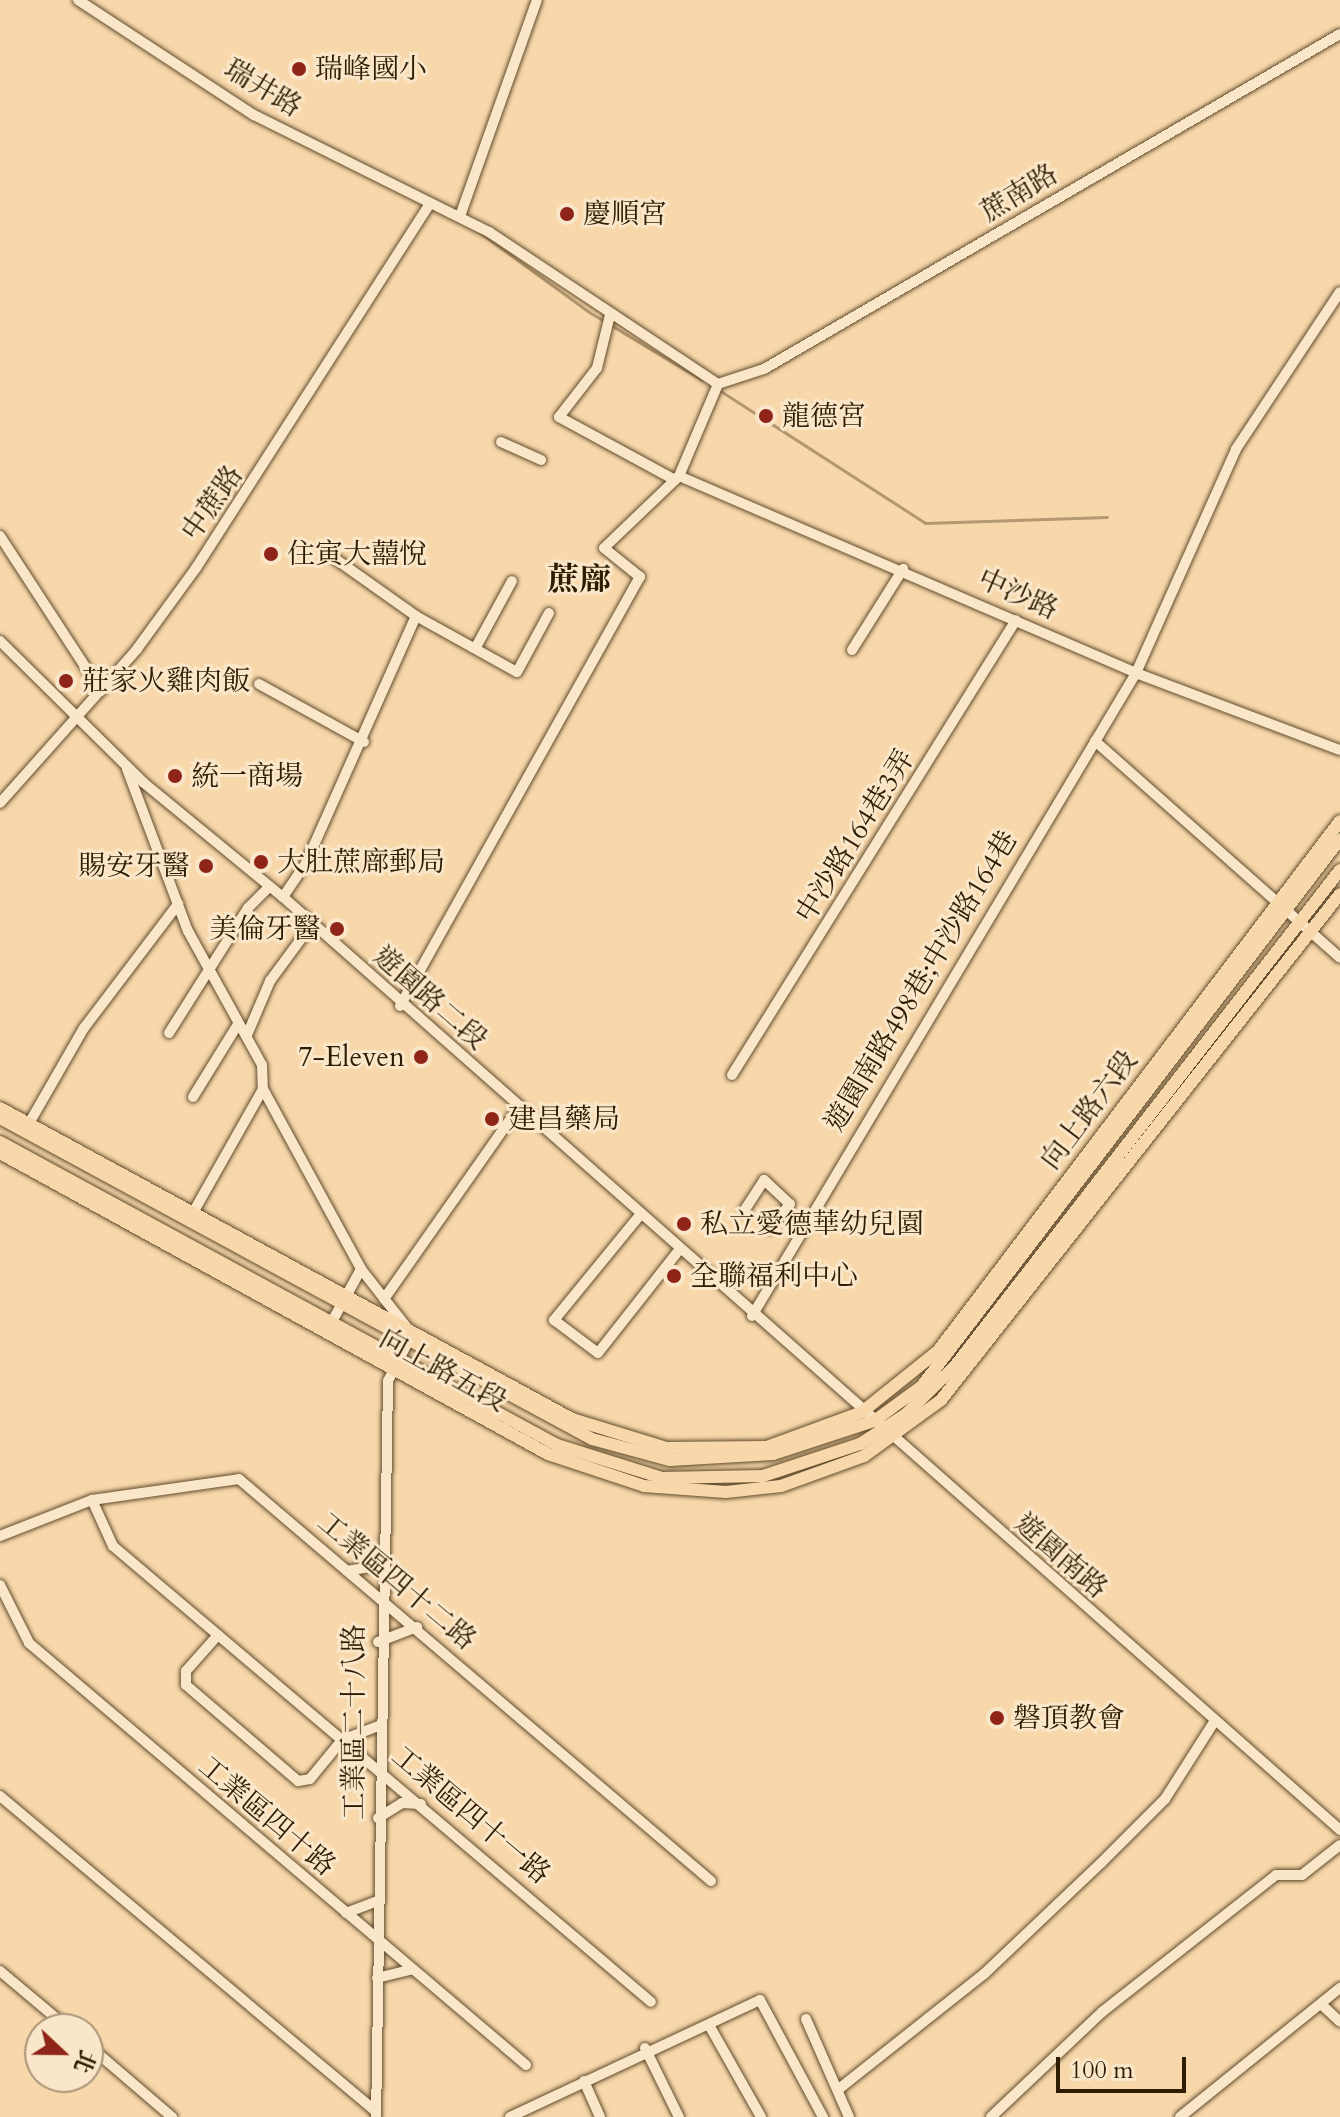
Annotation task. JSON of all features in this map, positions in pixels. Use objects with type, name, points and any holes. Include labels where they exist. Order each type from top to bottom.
[{"type":"main road","name":"向上路六段","points":[[878,1425],[946,1359],[1340,821]]},
{"type":"main road","name":"向上路六段","points":[[862,1412],[938,1351],[1281,905],[1340,839]]},
{"type":"main road","name":"向上路六段","points":[[878,1425],[955,1366],[1340,870]]},
{"type":"main road","points":[[893,1440],[966,1373],[1340,894]]},
{"type":"main road","name":"向上路五段","points":[[0,1108],[31,1120],[194,1211],[343,1302]]},
{"type":"main road","name":"向上路五段","points":[[0,1118],[592,1439],[670,1460],[773,1454],[878,1425]]},
{"type":"main road","name":"向上路五段","points":[[0,1142],[548,1454],[644,1486],[726,1492],[781,1486],[893,1440]]},
{"type":"main road","name":"向上路五段","points":[[0,1153],[328,1328]]},
{"type":"main road","name":"向上路五段","points":[[410,1339],[572,1419],[666,1448],[767,1447],[862,1412]]},
{"type":"main road","name":"向上路五段","points":[[395,1366],[557,1445],[662,1478],[763,1476],[823,1460],[878,1425]]},
{"type":"street","name":"瑞井路","points":[[78,0],[254,115],[430,204],[460,216],[718,384]]},
{"type":"street","points":[[460,216],[537,0]]},
{"type":"street","name":"蔗南路","points":[[718,384],[764,369],[1340,34]]},
{"type":"street","name":"中蔗路","points":[[0,803],[101,691],[280,447],[430,204]]},
{"type":"street","name":"遊園南路498巷;中沙路164巷","points":[[752,1316],[1136,673],[1236,449],[1340,292]]},
{"type":"street","name":"中沙路","points":[[610,315],[597,368],[559,417],[677,478],[903,569],[1136,673],[1340,750]]},
{"type":"street","points":[[400,1006],[640,577],[604,548],[677,478],[718,384]]},
{"type":"street","points":[[501,442],[541,460]]},
{"type":"street","points":[[0,536],[101,691]]},
{"type":"street","points":[[334,558],[416,616],[517,672],[549,613]]},
{"type":"street","points":[[852,650],[903,569]]},
{"type":"street","points":[[476,647],[512,581]]},
{"type":"street","points":[[283,897],[364,742],[416,616]]},
{"type":"street","name":"中沙路164巷3弄","points":[[732,1075],[1016,620]]},
{"type":"street","name":"遊園路二段","points":[[0,641],[74,720],[126,767],[283,897],[400,1006],[519,1107],[752,1316]]},
{"type":"street","points":[[259,684],[364,742]]},
{"type":"street","points":[[1095,741],[1340,958]]},
{"type":"street","points":[[126,767],[208,974],[247,1035],[262,1065],[263,1089],[292,1136],[361,1269],[410,1339]]},
{"type":"street","points":[[169,1033],[269,887]]},
{"type":"street","points":[[31,1120],[84,1028],[178,904]]},
{"type":"street","points":[[247,1035],[270,981],[312,924]]},
{"type":"street","points":[[193,1097],[238,1024]]},
{"type":"street","points":[[194,1211],[263,1089]]},
{"type":"street","points":[[384,1299],[519,1107]]},
{"type":"street","points":[[744,1211],[764,1180],[790,1204],[770,1229]]},
{"type":"street","points":[[640,1215],[554,1320],[598,1353],[679,1250]]},
{"type":"street","points":[[328,1328],[361,1269]]},
{"type":"street","name":"遊園南路","points":[[752,1316],[1340,1830]]},
{"type":"street","name":"工業區二十八路","points":[[376,2115],[380,1565],[395,1366],[410,1339]]},
{"type":"street","name":"工業區四十二路","points":[[0,1536],[92,1500],[239,1479],[344,1570],[417,1627],[711,1881]]},
{"type":"street","name":"工業區四十一路","points":[[92,1500],[113,1546],[651,2002]]},
{"type":"street","points":[[344,1570],[380,1565]]},
{"type":"street","name":"工業區四十路","points":[[0,1585],[29,1643],[526,2065]]},
{"type":"street","points":[[378,1642],[417,1627]]},
{"type":"street","points":[[218,1635],[186,1671],[186,1685],[294,1778],[310,1779],[342,1740],[379,1726]]},
{"type":"street","points":[[840,2088],[984,1974],[1101,1863],[1165,1799],[1214,1722]]},
{"type":"street","points":[[0,1796],[350,2086],[376,2115]]},
{"type":"street","points":[[378,1818],[402,1803],[422,1805]]},
{"type":"street","points":[[991,2117],[1102,2012],[1276,1875],[1302,1875],[1340,1845]]},
{"type":"street","points":[[346,1913],[378,1901]]},
{"type":"street","points":[[377,1978],[412,1969]]},
{"type":"street","points":[[0,1971],[50,2013]]},
{"type":"street","points":[[1180,2117],[1340,1988]]},
{"type":"street","points":[[510,2117],[526,2113],[645,2048],[709,2025],[760,2000],[823,2117]]},
{"type":"street","points":[[1321,2004],[1340,2022]]},
{"type":"street","points":[[806,2019],[840,2088],[849,2117]]},
{"type":"street","points":[[709,2025],[761,2117]]},
{"type":"street","points":[[645,2048],[679,2117]]},
{"type":"street","points":[[104,2059],[172,2117]]},
{"type":"street","points":[[350,2086],[377,2072]]},
{"type":"street","points":[[584,2081],[600,2117]]},
{"type":"waterway","points":[[479,232],[589,312],[702,380]]},
{"type":"waterway","points":[[719,390],[925,523],[1107,517]]},
{"type":"place","name":"瑞峰國小","points":[[299,69]]},
{"type":"place","name":"慶順宮","points":[[567,214]]},
{"type":"place","name":"龍德宮","points":[[766,416]]},
{"type":"place","name":"住寅大囍悅","points":[[271,554]]},
{"type":"place","name":"莊家火雞肉飯","points":[[66,681]]},
{"type":"place","name":"統一商場","points":[[175,776]]},
{"type":"place","name":"大肚蔗廍郵局","points":[[261,862]]},
{"type":"place","name":"賜安牙醫","points":[[206,866]]},
{"type":"place","name":"美倫牙醫","points":[[337,929]]},
{"type":"place","name":"7-Eleven","points":[[421,1057]]},
{"type":"place","name":"建昌藥局","points":[[492,1119]]},
{"type":"place","name":"私立愛德華幼兒園","points":[[684,1224]]},
{"type":"place","name":"全聯福利中心","points":[[674,1276]]},
{"type":"place","name":"磐頂教會","points":[[997,1718]]},
{"type":"district","name":"蔗廍","points":[[579,580]]}]
